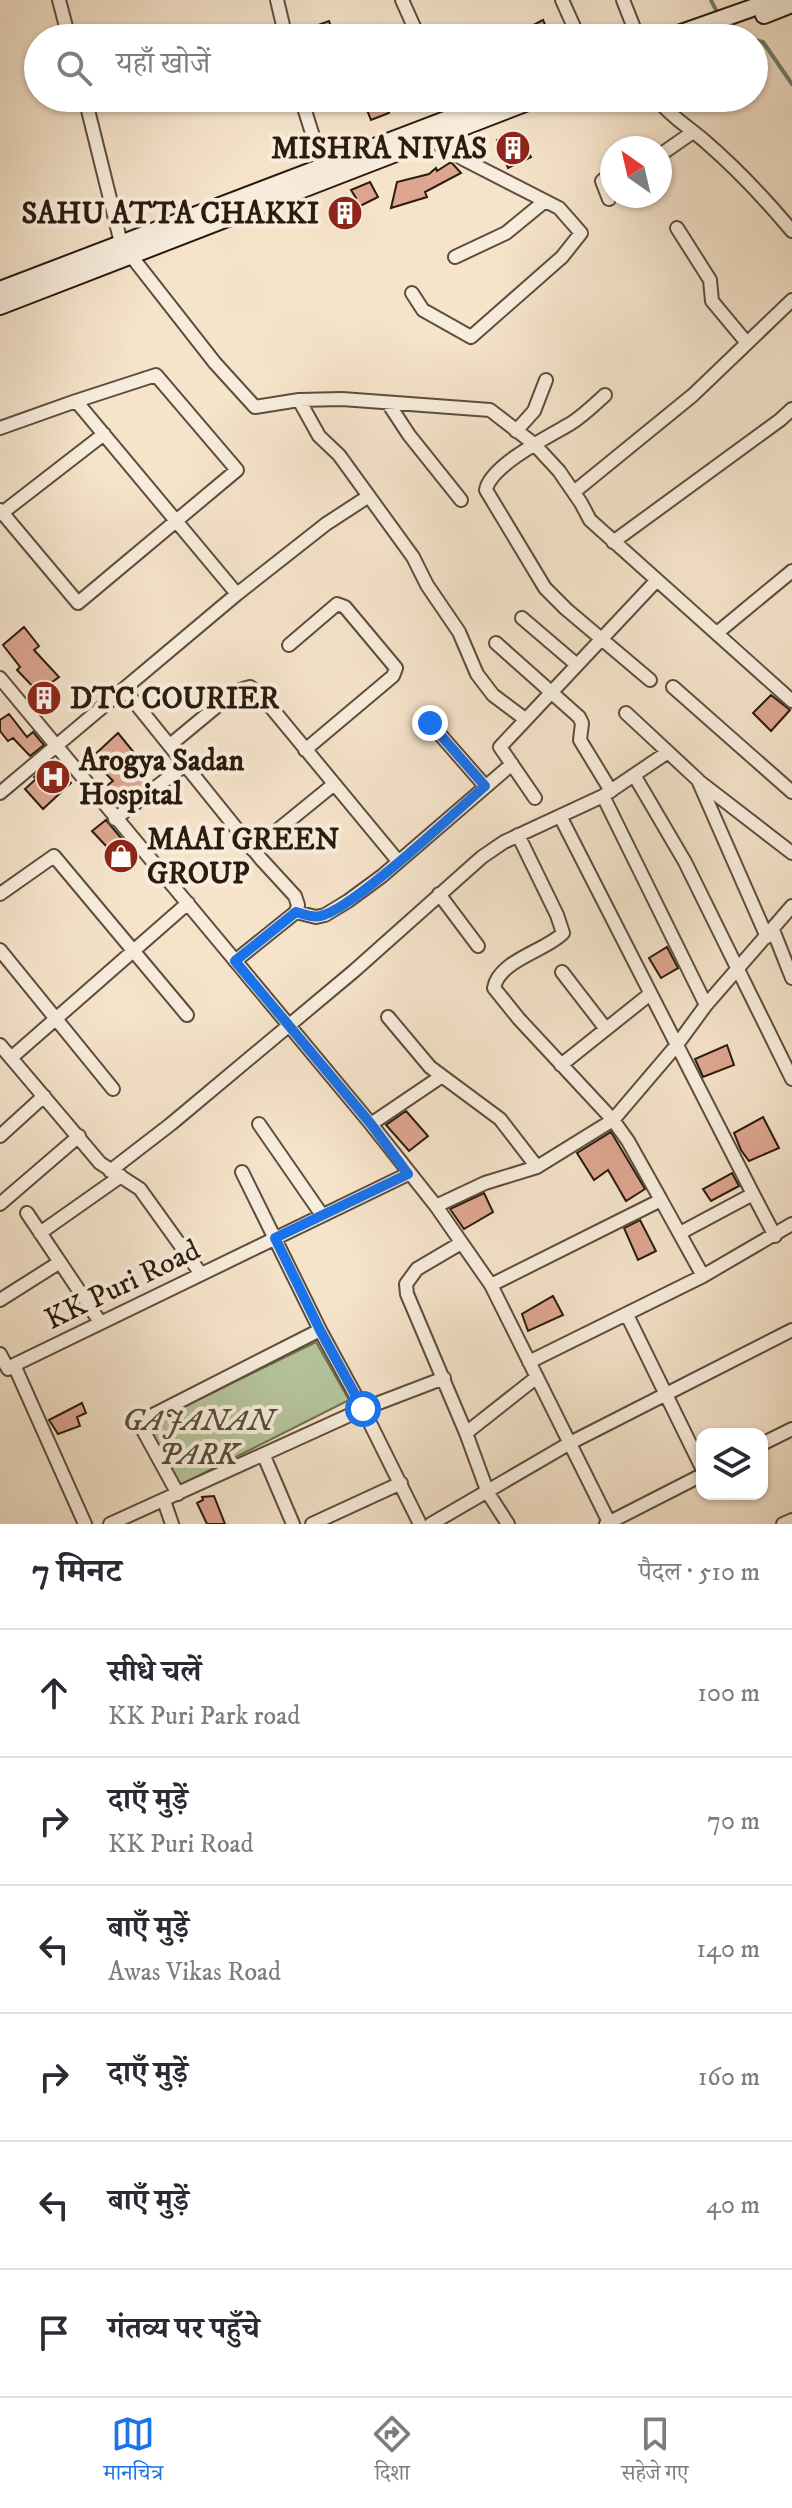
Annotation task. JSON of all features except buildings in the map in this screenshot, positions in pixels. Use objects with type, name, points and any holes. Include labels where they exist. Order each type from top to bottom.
[{"type":"street","points":[[59,0],[65,24]]},
{"type":"street","points":[[277,0],[283,24]]},
{"type":"street","points":[[402,0],[413,24]]},
{"type":"street","points":[[562,0],[573,24]]},
{"type":"street","points":[[623,0],[632,24]]},
{"type":"street","points":[[741,18],[770,1]]},
{"type":"street","points":[[727,24],[792,4]]},
{"type":"street","points":[[89,112],[125,249],[215,363],[255,407],[299,400],[342,399],[490,410],[534,444],[574,492],[590,520],[792,701]]},
{"type":"street","points":[[305,112],[322,165]]},
{"type":"street","points":[[0,290],[432,140],[477,112]]},
{"type":"street","points":[[0,306],[322,165],[493,112]]},
{"type":"street","points":[[667,112],[755,188],[792,231]]},
{"type":"street","points":[[672,147],[693,132]]},
{"type":"street","points":[[412,293],[423,310],[471,337],[562,257],[581,233],[559,208],[432,140]]},
{"type":"street","points":[[455,257],[506,233],[545,201]]},
{"type":"street","points":[[677,228],[710,280],[712,301],[747,343]]},
{"type":"street","points":[[574,492],[660,424],[792,300]]},
{"type":"street","points":[[0,428],[156,375],[237,470],[78,603],[1,511],[104,434]]},
{"type":"street","points":[[516,431],[534,411],[546,380]]},
{"type":"street","points":[[605,395],[577,419],[534,444],[493,477],[486,490],[545,588],[650,680]]},
{"type":"street","points":[[299,400],[319,436],[339,455],[413,557],[427,585],[459,632],[477,674],[493,695],[525,719]]},
{"type":"street","points":[[76,401],[237,594]]},
{"type":"street","points":[[388,403],[409,435],[461,500]]},
{"type":"street","points":[[613,542],[792,409]]},
{"type":"street","points":[[0,793],[237,594],[326,524],[369,496]]},
{"type":"street","points":[[717,633],[792,571]]},
{"type":"street","points":[[535,798],[500,747],[657,580]]},
{"type":"street","points":[[289,645],[337,604],[345,607],[396,668],[393,676],[305,750]]},
{"type":"street","points":[[522,618],[577,665]]},
{"type":"street","points":[[496,643],[581,719],[580,740],[706,1005]]},
{"type":"street","points":[[0,678],[436,1206],[491,1285],[608,1523],[696,1478]]},
{"type":"street","points":[[170,745],[234,692],[250,687],[260,694],[398,861]]},
{"type":"street","points":[[673,687],[792,792]]},
{"type":"street","points":[[124,689],[253,850],[295,896],[298,905],[296,912],[235,961]]},
{"type":"street","points":[[626,713],[698,780],[792,853]]},
{"type":"street","points":[[430,723],[485,786]]},
{"type":"street","points":[[40,1233],[115,1174],[354,971],[482,857],[518,835],[607,794],[668,752]]},
{"type":"street","points":[[115,819],[186,764]]},
{"type":"street","points":[[296,912],[316,917],[348,901],[512,764]]},
{"type":"street","points":[[634,775],[679,850],[792,1079]]},
{"type":"street","points":[[698,780],[792,978]]},
{"type":"street","points":[[253,850],[333,785]]},
{"type":"street","points":[[560,816],[775,1236]]},
{"type":"street","points":[[518,835],[563,933],[520,959],[499,977],[494,988],[613,1120],[635,1151],[703,1276]]},
{"type":"street","points":[[0,894],[54,856],[187,1015]]},
{"type":"street","points":[[439,894],[478,946]]},
{"type":"street","points":[[11,1058],[188,903]]},
{"type":"street","points":[[436,1206],[485,1183],[537,1167],[613,1120],[676,1046],[706,1005],[792,906]]},
{"type":"street","points":[[0,950],[113,1089]]},
{"type":"street","points":[[562,972],[606,1029]]},
{"type":"street","points":[[561,1065],[650,994]]},
{"type":"street","points":[[388,1017],[430,1067],[500,1119],[537,1167]]},
{"type":"street","points":[[0,1045],[115,1174],[140,1189],[201,1274]]},
{"type":"street","points":[[371,1124],[442,1076]]},
{"type":"street","points":[[0,1136],[44,1096]]},
{"type":"street","points":[[259,1124],[322,1215]]},
{"type":"street","points":[[0,1204],[79,1136]]},
{"type":"street","points":[[242,1172],[420,1524]]},
{"type":"street","name":"KK Puri Road","points":[[8,1369],[408,1174]]},
{"type":"street","points":[[680,1233],[753,1194]]},
{"type":"street","points":[[491,1285],[661,1200]]},
{"type":"street","points":[[27,1213],[100,1322]]},
{"type":"street","points":[[529,1362],[703,1276],[792,1224]]},
{"type":"street","points":[[461,1243],[417,1269],[406,1284],[407,1294],[444,1378],[488,1493],[508,1524]]},
{"type":"street","points":[[0,1300],[60,1262]]},
{"type":"street","points":[[627,1315],[696,1456]]},
{"type":"street","points":[[178,1494],[144,1432],[147,1418],[320,1330]]},
{"type":"street","points":[[431,1524],[570,1443],[792,1330]]},
{"type":"street","points":[[0,1354],[85,1524]]},
{"type":"street","points":[[466,1433],[537,1377]]},
{"type":"street","points":[[110,1524],[363,1409],[444,1378]]},
{"type":"street","points":[[768,1441],[792,1429]]},
{"type":"street","points":[[264,1456],[293,1524]]},
{"type":"street","points":[[312,1524],[401,1483]]},
{"type":"street","points":[[164,1501],[172,1524]]},
{"type":"street","points":[[783,1524],[792,1520]]},
{"type":"green space","name":"GAJANAN PARK","points":[[316,1342],[349,1400],[174,1488],[149,1424]]},
{"type":"waterway","points":[[711,0],[719,16]]},
{"type":"waterway","points":[[768,49],[792,84]]},
{"type":"place","name":"MISHRA NIVAS","points":[[513,148]]},
{"type":"place","name":"SAHU ATTA CHAKKI","points":[[345,213]]},
{"type":"place","name":"DTC COURIER","points":[[44,698]]},
{"type":"place","name":"Arogya Sadan Hospital","points":[[53,777]]},
{"type":"place","name":"MAAI GREEN GROUP","points":[[121,856]]},
{"type":"route","points":[[363,1409],[275,1238],[408,1174],[371,1124],[235,961],[296,912],[316,917],[348,901],[382,876],[485,786],[430,723]]}]
